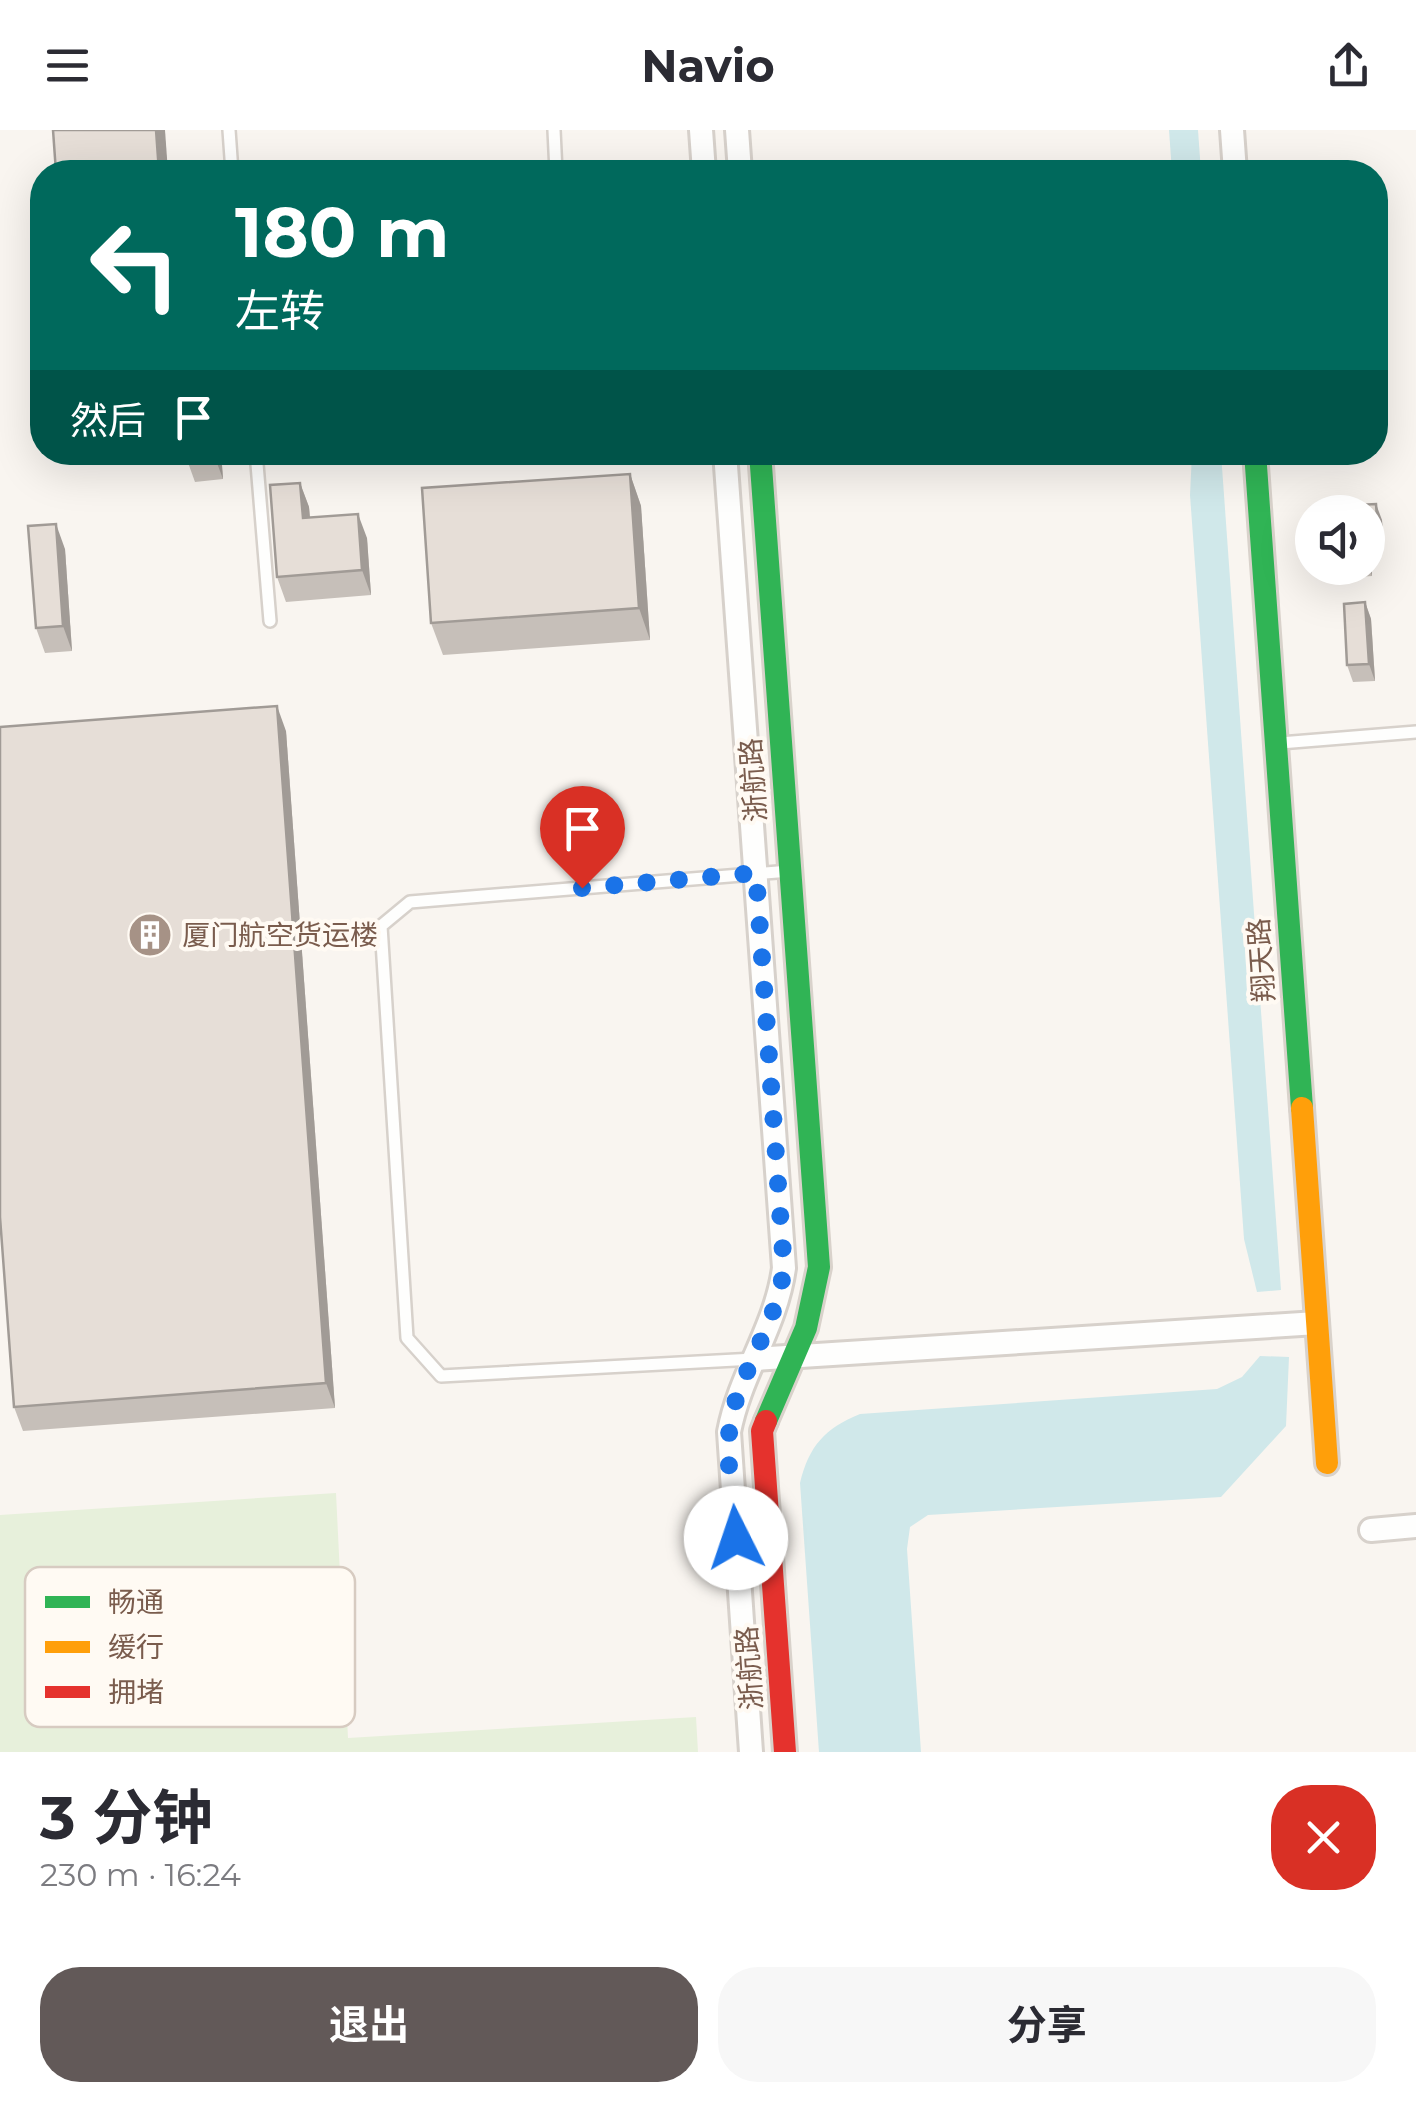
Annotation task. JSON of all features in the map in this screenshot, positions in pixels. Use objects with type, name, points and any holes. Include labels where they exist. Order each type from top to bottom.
[{"type":"street","points":[[701,130],[703,160]]},
{"type":"street","points":[[736,130],[739,160]]},
{"type":"street","points":[[1232,130],[1234,160]]},
{"type":"street","name":"浙航路","points":[[726,465],[784,1268],[772,1322],[734,1406],[729,1432],[751,1752]]},
{"type":"street","name":"浙航路","points":[[761,465],[818,1267],[806,1328],[762,1431],[784,1752]]},
{"type":"street","name":"翔天路","points":[[1256,465],[1327,1463]]},
{"type":"street","points":[[754,1359],[1317,1324]]},
{"type":"street","points":[[1371,1530],[1416,1526]]},
{"type":"lane","points":[[229,130],[231,160]]},
{"type":"lane","points":[[554,130],[555,160]]},
{"type":"lane","points":[[257,465],[270,622]]},
{"type":"lane","points":[[1276,743],[1416,732]]},
{"type":"lane","points":[[754,1359],[442,1376],[407,1338],[381,926],[410,902],[790,871]]},
{"type":"green space","points":[[336,1493],[340,1567],[25,1567],[25,1727],[347,1727],[348,1738],[696,1717],[698,1752],[0,1752],[0,1515]]},
{"type":"water","points":[[1169,130],[1198,130],[1200,160],[1171,160]]},
{"type":"water","points":[[1191,465],[1222,465],[1281,1290],[1257,1292],[1244,1239],[1190,495]]},
{"type":"water","points":[[1260,1356],[1289,1357],[1286,1426],[1221,1497],[928,1515],[910,1527],[907,1549],[921,1752],[819,1752],[800,1483],[808,1459],[828,1432],[860,1414],[1217,1389],[1242,1377]]},
{"type":"building","points":[[53,130],[156,130],[158,160],[55,160]]},
{"type":"building","points":[[630,474],[639,608],[431,623],[422,488]]},
{"type":"building","points":[[300,483],[303,518],[358,514],[362,570],[277,577],[270,485]]},
{"type":"building","points":[[56,524],[63,626],[36,628],[28,526]]},
{"type":"building","points":[[1365,602],[1369,664],[1347,665],[1344,604]]},
{"type":"building","name":"厦门航空货运楼","points":[[277,706],[326,1383],[14,1407],[0,1217],[0,727]]},
{"type":"traffic: fast","points":[[761,465],[819,1267],[806,1328],[766,1421]]},
{"type":"traffic: fast","points":[[1256,465],[1302,1108]]},
{"type":"traffic: slow","points":[[1302,1108],[1327,1463]]},
{"type":"traffic: jam","points":[[766,1421],[762,1431],[785,1752]]},
{"type":"place","name":"厦门航空货运楼","points":[[150,935]]},
{"type":"route","points":[[582,888],[756,873],[784,1268],[772,1322],[734,1406],[729,1432],[736,1538]]}]
